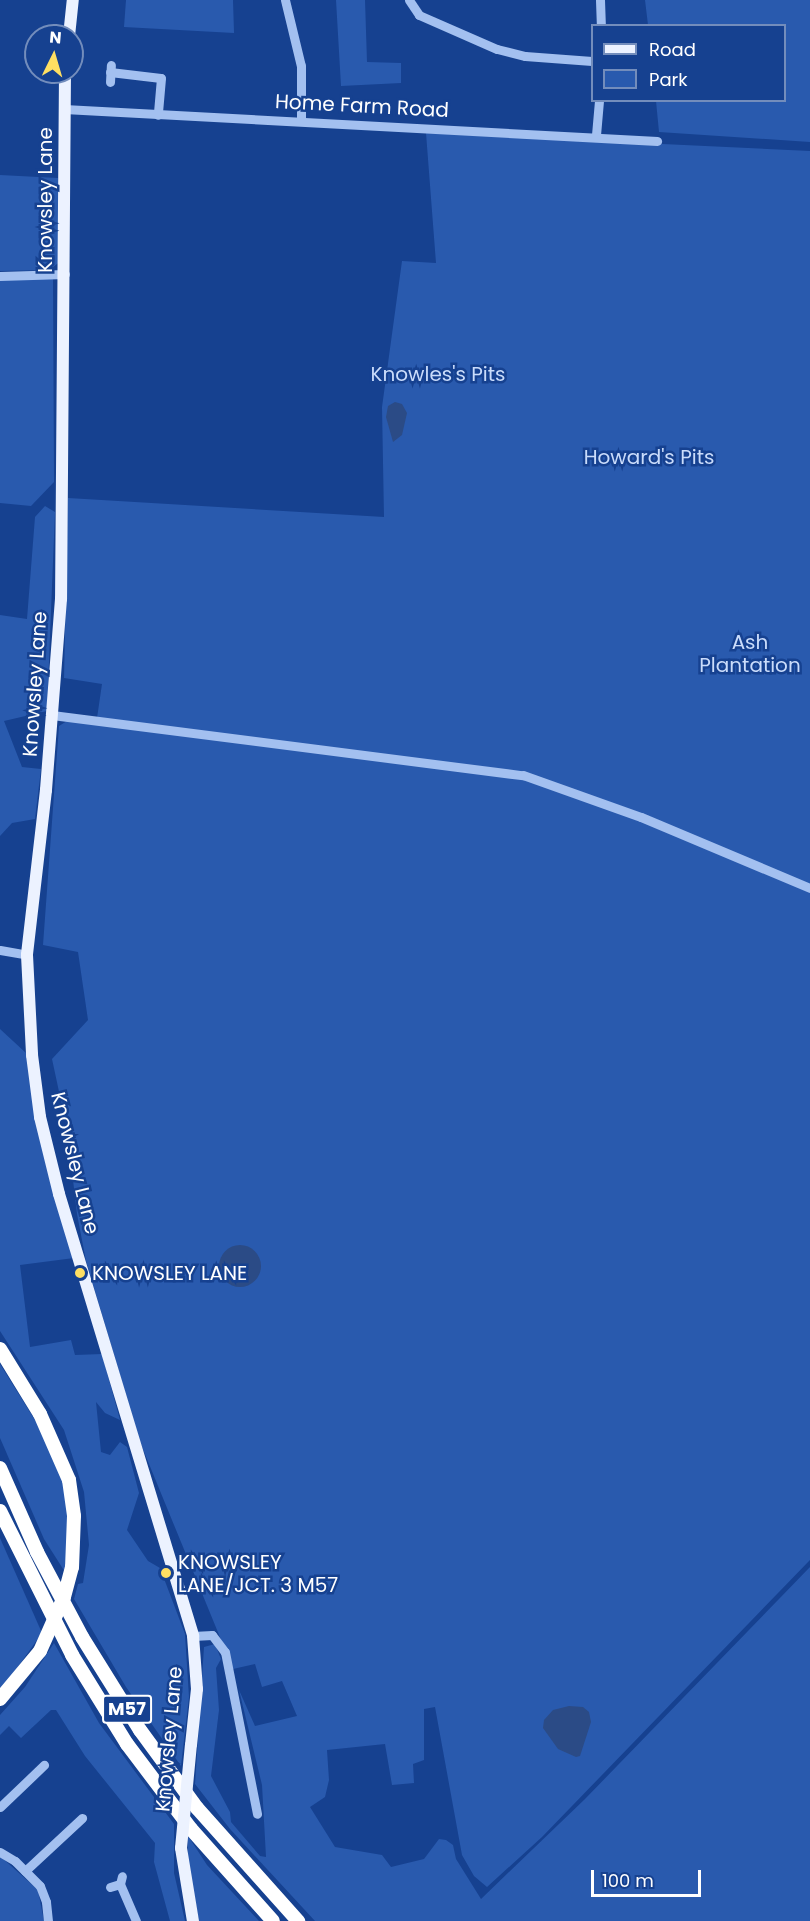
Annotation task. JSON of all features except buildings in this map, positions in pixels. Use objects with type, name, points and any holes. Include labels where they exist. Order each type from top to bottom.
[{"type":"highway","points":[[0,1349],[40,1414],[69,1480],[74,1516],[72,1567],[57,1615],[40,1651],[0,1699]]},
{"type":"highway","name":"M57","points":[[0,1468],[42,1562],[82,1637],[140,1730],[197,1808],[298,1921]]},
{"type":"highway","name":"M57","points":[[0,1511],[72,1655],[127,1744],[191,1829],[273,1921]]},
{"type":"main road","points":[[70,24],[73,0]]},
{"type":"main road","name":"Knowsley Lane","points":[[65,84],[61,599],[52,715],[27,955],[40,1117],[59,1194],[193,1636],[198,1689],[181,1848],[185,1894],[193,1921]]},
{"type":"street","points":[[285,0],[301,66],[301,121]]},
{"type":"street","points":[[409,0],[419,15],[497,49],[533,57],[591,61]]},
{"type":"street","points":[[600,0],[601,24]]},
{"type":"street","points":[[110,73],[172,79]]},
{"type":"street","points":[[158,115],[161,78]]},
{"type":"street","points":[[596,135],[599,102]]},
{"type":"street","name":"Home Farm Road","points":[[64,109],[596,135],[657,141]]},
{"type":"street","points":[[0,276],[65,274]]},
{"type":"street","points":[[52,715],[523,775],[642,817],[810,888]]},
{"type":"street","points":[[0,950],[27,955]]},
{"type":"street","points":[[193,1636],[212,1635],[225,1652],[257,1814]]},
{"type":"street","points":[[0,1807],[45,1763]]},
{"type":"street","points":[[26,1870],[83,1817]]},
{"type":"street","points":[[0,1852],[26,1870],[44,1894],[48,1921]]},
{"type":"street","points":[[117,1882],[136,1921]]},
{"type":"green space","points":[[126,0],[233,0],[234,33],[124,27]]},
{"type":"green space","points":[[336,0],[365,0],[367,62],[401,63],[401,83],[341,86]]},
{"type":"green space","points":[[645,0],[810,0],[810,142],[659,132],[656,102],[786,102],[786,24],[648,24]]},
{"type":"green space","points":[[426,133],[810,151],[810,1560],[542,1837],[487,1887],[474,1876],[462,1855],[435,1707],[424,1709],[424,1760],[413,1764],[414,1783],[392,1785],[385,1744],[327,1750],[329,1780],[325,1797],[310,1807],[335,1847],[382,1855],[391,1867],[424,1859],[439,1839],[446,1840],[453,1845],[456,1859],[481,1899],[585,1799],[810,1567],[810,1921],[315,1921],[230,1829],[195,1784],[204,1647],[215,1644],[221,1659],[216,1668],[219,1710],[211,1776],[230,1812],[231,1822],[260,1856],[266,1857],[262,1785],[239,1690],[255,1726],[297,1716],[282,1681],[262,1687],[255,1664],[233,1669],[140,1442],[86,1261],[77,1214],[67,1129],[52,1059],[88,1020],[78,952],[43,945],[59,726],[67,721],[97,718],[102,684],[64,678],[68,498],[384,517],[382,407],[402,261],[436,263]]},
{"type":"green space","points":[[0,175],[58,178],[61,261],[49,270],[0,271]]},
{"type":"green space","points":[[53,277],[54,482],[31,506],[0,503],[0,279]]},
{"type":"green space","points":[[45,506],[55,512],[47,711],[4,721],[22,767],[41,769],[35,819],[12,823],[0,836],[0,615],[27,619],[35,517]]},
{"type":"green space","points":[[0,1029],[26,1053],[74,1258],[20,1265],[30,1347],[71,1340],[75,1355],[102,1354],[120,1420],[105,1413],[96,1402],[101,1452],[110,1455],[120,1442],[127,1447],[139,1493],[127,1530],[148,1561],[160,1568],[185,1634],[189,1697],[181,1766],[126,1687],[74,1599],[78,1584],[83,1583],[89,1545],[84,1492],[64,1430],[0,1331]]},
{"type":"green space","points":[[0,1364],[38,1425],[64,1482],[69,1528],[65,1572],[44,1539],[0,1438]]},
{"type":"green space","points":[[0,1538],[42,1633],[0,1692]]},
{"type":"green space","points":[[54,1643],[99,1723],[174,1824],[174,1873],[185,1921],[170,1921],[154,1862],[155,1843],[85,1756],[56,1710],[51,1710],[21,1738],[9,1726],[0,1735],[0,1715],[25,1687]]},
{"type":"green space","points":[[188,1836],[207,1865],[259,1921],[199,1921],[188,1862]]},
{"type":"green space","points":[[0,1856],[38,1890],[44,1921],[0,1921]]},
{"type":"shaded area","points":[[395,402],[402,404],[407,413],[402,435],[393,442],[386,417],[388,406]]},
{"type":"shaded area","points":[[240,1245],[255,1251],[261,1266],[255,1281],[240,1287],[225,1281],[219,1266],[225,1251]]},
{"type":"shaded area","points":[[569,1706],[583,1707],[589,1712],[591,1722],[580,1756],[576,1757],[558,1749],[543,1728],[544,1720],[553,1710]]},
{"type":"place","name":"KNOWSLEY LANE","points":[[80,1273]]},
{"type":"place","name":"KNOWSLEY LANE/JCT. 3 M57","points":[[166,1573]]},
{"type":"park label","name":"Knowles's Pits","points":[[438,374]]},
{"type":"park label","name":"Howard's Pits","points":[[649,457]]},
{"type":"park label","name":"Ash Plantation","points":[[750,654]]}]
